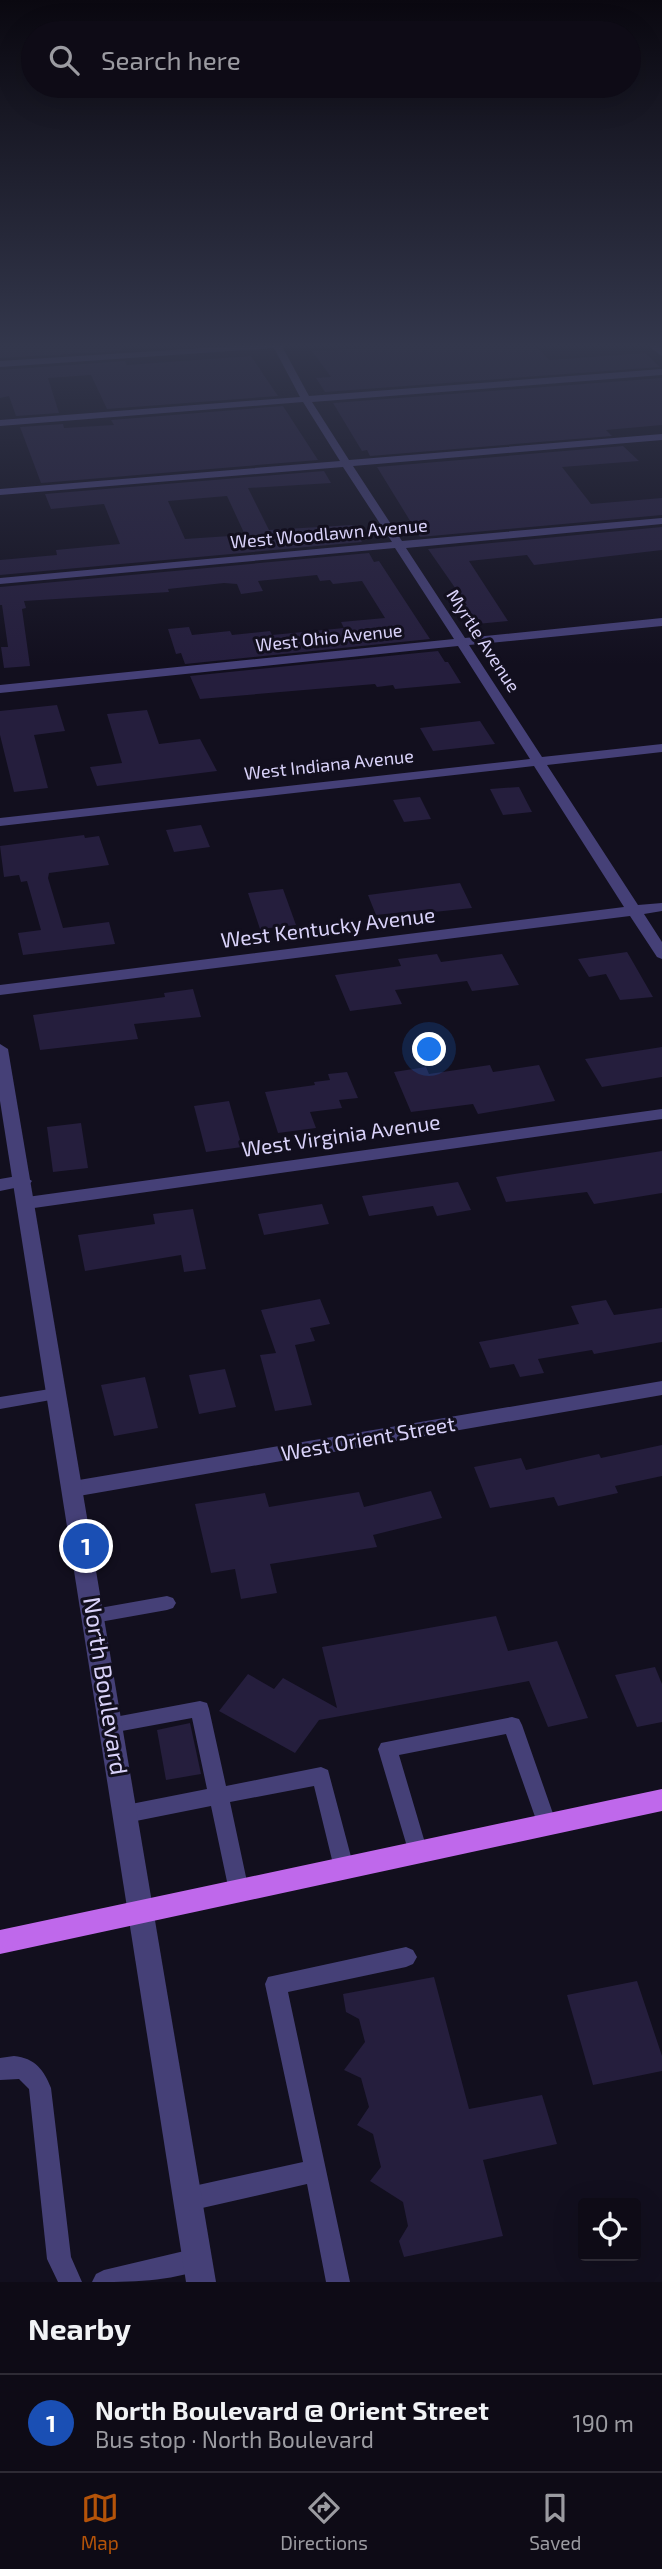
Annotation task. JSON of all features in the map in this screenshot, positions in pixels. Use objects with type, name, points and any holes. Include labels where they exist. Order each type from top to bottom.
[{"type":"main road","points":[[0,1942],[662,1800]]},
{"type":"street","name":"Myrtle Avenue","points":[[339,451],[662,954]]},
{"type":"street","points":[[0,492],[486,451]]},
{"type":"street","name":"West Woodlawn Avenue","points":[[0,581],[662,521]]},
{"type":"street","name":"West Ohio Avenue","points":[[0,689],[662,622]]},
{"type":"street","name":"West Indiana Avenue","points":[[0,821],[662,748]]},
{"type":"street","name":"West Kentucky Avenue","points":[[0,990],[662,907]]},
{"type":"street","name":"North Boulevard","points":[[0,1049],[74,1489],[199,2271]]},
{"type":"street","name":"West Virginia Avenue","points":[[27,1203],[662,1114]]},
{"type":"street","points":[[0,1185],[23,1181]]},
{"type":"street","name":"West Orient Street","points":[[74,1489],[662,1388]]},
{"type":"lane","points":[[0,1403],[57,1394]]},
{"type":"lane","points":[[94,1616],[167,1603]]},
{"type":"lane","points":[[111,1726],[200,1709],[239,1891]]},
{"type":"lane","points":[[418,1853],[387,1749],[512,1725],[547,1825]]},
{"type":"lane","points":[[126,1814],[321,1776],[344,1868]]},
{"type":"lane","points":[[338,2282],[276,1984],[406,1957]]},
{"type":"lane","points":[[0,2068],[27,2068],[40,2088],[59,2259],[70,2282]]},
{"type":"lane","points":[[189,2199],[316,2171]]},
{"type":"lane","points":[[104,2282],[199,2271]]},
{"type":"building","points":[[29,451],[312,451],[318,460],[41,483]]},
{"type":"building","points":[[368,451],[425,451],[370,456]]},
{"type":"building","points":[[559,451],[629,451],[639,461],[562,467],[591,504],[662,498],[662,515],[420,537],[377,467]]},
{"type":"building","points":[[324,471],[331,483],[248,488],[269,530],[352,525],[362,542],[0,575],[0,560],[57,555],[56,550],[120,544],[104,504],[51,509],[45,494]],"holes":[[[227,496],[245,535],[185,539],[168,501]]]},
{"type":"building","points":[[662,527],[662,550],[534,565],[527,555],[469,561],[508,621],[477,624],[428,549]]},
{"type":"building","points":[[369,553],[374,562],[379,561],[430,639],[185,664],[181,653],[176,654],[168,629],[189,627],[192,635],[270,631],[272,635],[344,628],[341,622],[385,618],[362,581],[333,584],[330,580],[320,581],[317,575],[258,581],[263,591],[241,594],[237,584],[224,583],[168,589],[169,592],[24,601],[26,608],[22,609],[30,666],[4,668],[1,647],[8,647],[0,605],[0,587]]},
{"type":"building","points":[[438,651],[461,683],[395,689],[393,685],[377,687],[375,684],[200,699],[190,676]]},
{"type":"building","points":[[57,705],[65,731],[34,735],[48,788],[14,792],[0,735],[0,711]]},
{"type":"building","points":[[147,710],[159,744],[200,739],[217,771],[97,786],[90,767],[122,763],[107,714]]},
{"type":"building","points":[[480,721],[495,744],[433,751],[420,728]]},
{"type":"building","points":[[519,787],[532,812],[503,815],[490,789]]},
{"type":"building","points":[[420,797],[431,819],[404,822],[393,800]]},
{"type":"building","points":[[201,825],[210,847],[174,852],[166,830]]},
{"type":"building","points":[[84,835],[85,838],[99,836],[109,865],[49,873],[48,878],[63,928],[109,922],[115,944],[23,955],[18,933],[41,930],[27,881],[21,882],[19,875],[4,877],[0,846]]},
{"type":"building","points":[[460,883],[472,908],[376,915],[368,895]]},
{"type":"building","points":[[283,889],[296,925],[260,929],[248,893]]},
{"type":"building","points":[[627,952],[653,997],[620,1000],[606,974],[589,977],[578,959]]},
{"type":"building","points":[[437,954],[441,962],[502,954],[519,985],[472,991],[467,981],[395,990],[402,1004],[350,1011],[335,975],[401,966],[398,959]]},
{"type":"building","points":[[193,989],[201,1017],[134,1024],[138,1039],[40,1050],[33,1015],[165,997],[164,993]]},
{"type":"building","points":[[662,1047],[662,1077],[602,1087],[585,1059]]},
{"type":"building","points":[[490,1065],[493,1072],[539,1065],[555,1101],[478,1114],[473,1104],[411,1112],[394,1072],[426,1067],[429,1074]]},
{"type":"building","points":[[347,1072],[358,1098],[339,1100],[342,1108],[310,1112],[316,1128],[278,1133],[265,1092],[315,1085],[314,1082],[330,1080],[328,1074]]},
{"type":"building","points":[[229,1101],[242,1147],[206,1152],[194,1106]]},
{"type":"building","points":[[81,1123],[88,1168],[53,1172],[47,1127]]},
{"type":"building","points":[[662,1151],[662,1193],[594,1204],[587,1192],[506,1202],[496,1177]]},
{"type":"building","points":[[458,1182],[471,1210],[437,1216],[433,1206],[369,1216],[362,1196]]},
{"type":"building","points":[[322,1204],[329,1224],[264,1235],[258,1214]]},
{"type":"building","points":[[193,1209],[206,1269],[184,1272],[181,1255],[85,1271],[78,1235],[155,1224],[153,1214]]},
{"type":"building","points":[[320,1299],[330,1324],[310,1328],[315,1341],[295,1345],[312,1405],[275,1411],[260,1355],[276,1353],[261,1310]]},
{"type":"building","points":[[606,1300],[614,1315],[662,1308],[662,1342],[594,1354],[592,1350],[538,1359],[544,1373],[520,1377],[514,1364],[490,1368],[479,1342],[579,1324],[571,1306]]},
{"type":"building","points":[[225,1369],[236,1407],[199,1414],[189,1375]]},
{"type":"building","points":[[145,1377],[158,1428],[114,1436],[101,1385]]},
{"type":"building","points":[[662,1445],[662,1476],[615,1486],[618,1493],[558,1506],[554,1497],[490,1508],[474,1467],[521,1458],[526,1470],[599,1454],[601,1458]]},
{"type":"building","points":[[431,1491],[442,1518],[373,1535],[377,1547],[270,1564],[277,1593],[241,1599],[235,1569],[211,1573],[195,1504],[265,1493],[269,1507],[359,1492],[364,1507]]},
{"type":"building","points":[[496,1616],[508,1651],[557,1641],[588,1718],[548,1727],[529,1681],[319,1720],[295,1753],[219,1711],[248,1674],[274,1689],[283,1678],[337,1708],[322,1647]]},
{"type":"building","points":[[655,1667],[662,1684],[662,1722],[637,1727],[615,1675]]},
{"type":"building","points":[[190,1723],[201,1774],[166,1780],[157,1730]]},
{"type":"building","points":[[434,1977],[469,2109],[542,2095],[557,2144],[483,2160],[503,2236],[404,2257],[399,2241],[408,2226],[403,2202],[370,2181],[381,2167],[373,2134],[357,2125],[369,2107],[361,2078],[344,2070],[365,2042],[359,2019],[346,2012],[343,1994]]},
{"type":"building","points":[[637,1981],[662,2056],[662,2071],[593,2085],[567,1995]]},
{"type":"place","name":"North Boulevard @ Orient Street","points":[[86,1546]]}]
